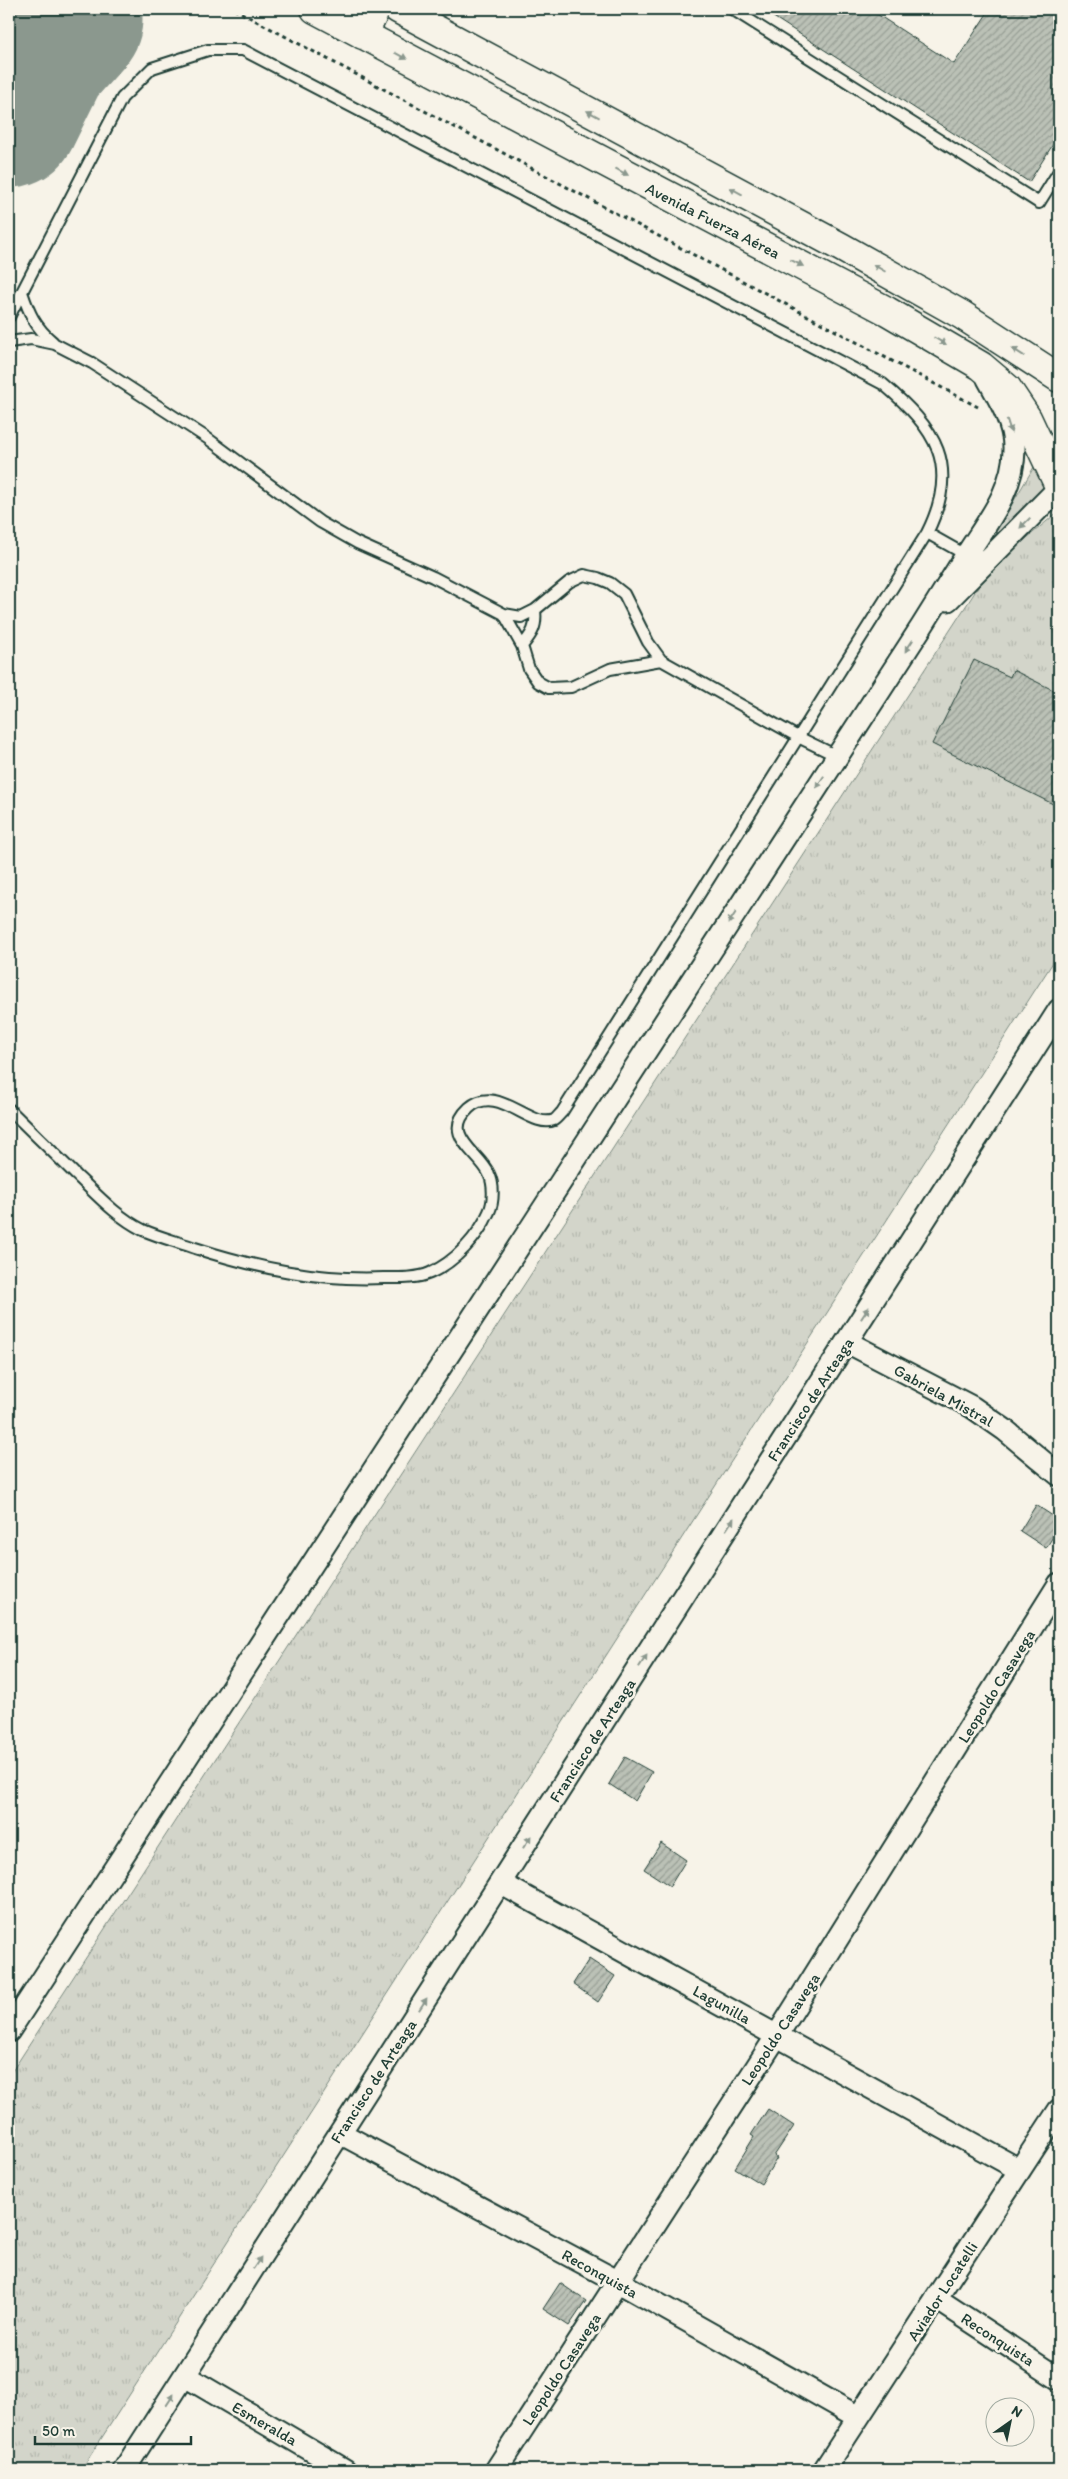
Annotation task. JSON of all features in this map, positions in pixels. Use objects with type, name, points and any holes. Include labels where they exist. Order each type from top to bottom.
[{"type":"main road","name":"Avenida Fuerza Aérea","points":[[315,9],[870,302],[981,366],[1006,388],[1027,418],[1059,487]]},
{"type":"main road","points":[[363,35],[376,9]]},
{"type":"main road","points":[[398,9],[841,247],[962,315],[1059,378]]},
{"type":"street","points":[[9,2031],[922,626],[1009,483],[1014,464],[1014,445],[1009,423],[999,399],[981,366]]},
{"type":"street","points":[[922,626],[1059,487]]},
{"type":"street","name":"Francisco de Arteaga","points":[[124,2470],[1059,1010]]},
{"type":"street","name":"Gabriela Mistral","points":[[847,1342],[972,1407],[1005,1430],[1059,1475]]},
{"type":"street","name":"Leopoldo Casavega","points":[[496,2470],[778,2034],[1059,1584]]},
{"type":"street","name":"Lagunilla","points":[[500,1883],[778,2034],[1020,2170]]},
{"type":"street","name":"Aviador Locatelli","points":[[824,2470],[1059,2110]]},
{"type":"street","name":"Reconquista","points":[[340,2133],[617,2282],[858,2416]]},
{"type":"street","name":"Reconquista","points":[[937,2299],[1059,2379]]},
{"type":"street","name":"Esmeralda","points":[[185,2376],[345,2470]]},
{"type":"lane","points":[[732,9],[1039,203],[1059,171]]},
{"type":"lane","points":[[9,317],[122,98],[152,68],[208,50],[244,50],[883,384],[905,402],[928,430],[938,449],[943,475],[942,493],[936,514],[927,533],[562,1112],[554,1120],[542,1121],[503,1104],[486,1100],[477,1103],[464,1115],[460,1124],[463,1143],[489,1174],[493,1194],[490,1211],[474,1236],[450,1262],[429,1274],[413,1278],[320,1277],[282,1272],[235,1261],[143,1230],[112,1209],[9,1109]]},
{"type":"lane","points":[[22,292],[30,317],[39,330],[55,344],[92,363],[207,438],[320,522],[357,543],[440,580],[504,614],[522,617],[536,610],[569,582],[584,575],[610,583],[624,594],[648,642],[661,660],[798,738],[837,756]]},
{"type":"lane","points":[[9,342],[31,339],[55,344]]},
{"type":"lane","points":[[927,533],[966,555]]},
{"type":"lane","points":[[522,646],[537,623],[536,610]]},
{"type":"lane","points":[[504,614],[522,646],[538,682],[549,688],[571,687],[610,669],[661,660]]},
{"type":"path","points":[[234,9],[1009,423]]},
{"type":"green space","points":[[1034,467],[1050,488],[988,544]]},
{"type":"green space","points":[[1059,511],[1059,953],[81,2470],[9,2470],[9,2076],[990,569]]},
{"type":"building","points":[[761,9],[872,11],[954,64],[990,9],[1059,9],[1059,135],[1029,182]]},
{"type":"building","points":[[974,660],[1010,677],[1013,670],[1059,693],[1059,807],[932,744]]},
{"type":"building","points":[[1036,1505],[1059,1520],[1059,1527],[1046,1548],[1020,1531]]},
{"type":"building","points":[[625,1757],[652,1772],[635,1801],[609,1784]]},
{"type":"building","points":[[661,1843],[686,1860],[670,1886],[644,1869]]},
{"type":"building","points":[[589,1959],[615,1976],[598,2002],[573,1984]]},
{"type":"building","points":[[768,2109],[794,2126],[774,2156],[777,2158],[761,2184],[735,2168],[754,2137],[751,2135]]},
{"type":"building","points":[[560,2283],[586,2301],[569,2326],[543,2309]]},
{"type":"runway","points":[[9,117],[39,56],[72,19]]}]
